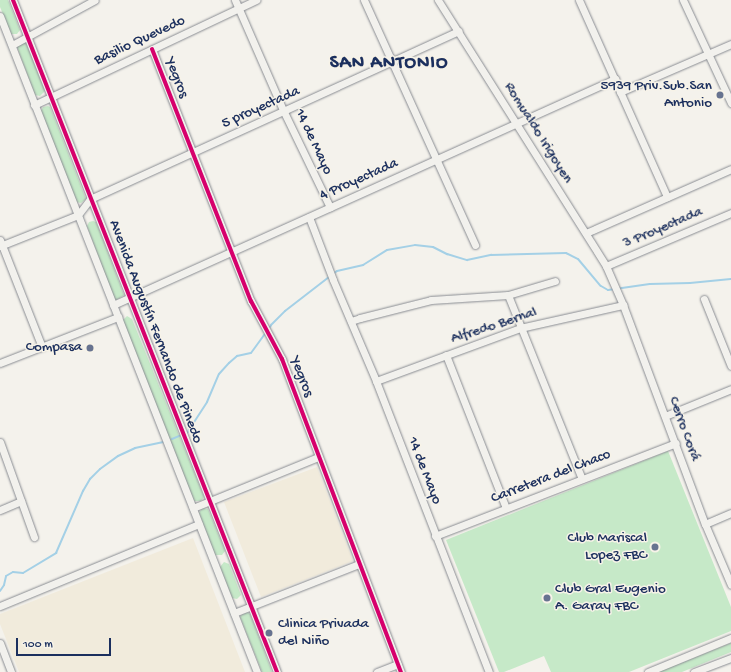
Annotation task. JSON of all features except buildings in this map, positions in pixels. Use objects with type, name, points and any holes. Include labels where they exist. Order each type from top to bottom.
[{"type":"street","name":"Avenida Augustín Fernando de Pinedo","points":[[13,0],[90,200],[277,672]]},
{"type":"street","points":[[12,45],[28,38],[95,0]]},
{"type":"street","name":"14 de Mayo","points":[[235,0],[284,112],[330,208]]},
{"type":"street","name":"Basilio Quevedo","points":[[34,105],[256,0]]},
{"type":"street","points":[[364,0],[393,62],[435,160],[475,245]]},
{"type":"street","name":"Romualdo Irigoyen","points":[[440,0],[516,124],[586,233],[606,266],[612,282]]},
{"type":"street","points":[[579,0],[667,198]]},
{"type":"street","points":[[683,0],[731,104]]},
{"type":"street","name":"Avenida Augustín Fernando de Pinedo","points":[[0,16],[257,672]]},
{"type":"street","name":"5 proyectada","points":[[78,215],[90,200],[459,31]]},
{"type":"street","points":[[620,92],[731,44]]},
{"type":"street","name":"Yegros","points":[[152,49],[231,252],[264,328],[282,359],[401,672]]},
{"type":"street","name":"4 Proyectada","points":[[113,305],[615,79]]},
{"type":"street","points":[[586,233],[731,169]]},
{"type":"street","name":"3 Proyectada","points":[[606,266],[731,213]]},
{"type":"street","points":[[42,347],[1,244],[78,215]]},
{"type":"street","name":"14 de Mayo","points":[[309,217],[333,280],[376,381],[489,672]]},
{"type":"street","points":[[352,322],[360,318],[431,300],[508,295],[555,281]]},
{"type":"street","name":"Cerro Corá","points":[[612,282],[620,295],[705,524],[731,585]]},
{"type":"street","points":[[508,295],[582,479]]},
{"type":"street","points":[[704,299],[731,366]]},
{"type":"street","name":"Alfredo Bernal","points":[[376,381],[520,328],[623,305]]},
{"type":"street","points":[[0,363],[118,317]]},
{"type":"street","points":[[446,355],[506,508]]},
{"type":"street","points":[[665,416],[731,390]]},
{"type":"street","points":[[0,442],[34,537]]},
{"type":"street","name":"Carretera del Chaco","points":[[435,536],[676,443]]},
{"type":"street","points":[[193,508],[318,457]]},
{"type":"street","points":[[0,510],[21,501]]},
{"type":"street","points":[[705,524],[731,513]]},
{"type":"street","points":[[0,606],[199,524]]},
{"type":"street","points":[[234,613],[359,564]]},
{"type":"street","points":[[648,672],[731,638]]},
{"type":"street","points":[[0,644],[11,672]]},
{"type":"street","points":[[694,672],[731,658]]},
{"type":"street","points":[[377,672],[398,664]]},
{"type":"shaded area","points":[[317,467],[353,561],[261,597],[224,502]]},
{"type":"shaded area","points":[[193,538],[245,672],[19,672],[0,624],[0,614]]},
{"type":"green space","points":[[0,0],[8,0],[20,30],[17,34],[11,34],[0,7]]},
{"type":"green space","points":[[24,42],[26,43],[45,91],[40,96],[35,95],[17,47]]},
{"type":"green space","points":[[43,107],[50,107],[86,199],[81,203],[76,202],[41,111]]},
{"type":"green space","points":[[89,222],[96,222],[124,295],[117,300],[114,299],[87,226]]},
{"type":"green space","points":[[127,316],[132,319],[204,497],[201,501],[194,501],[122,321]]},
{"type":"green space","points":[[668,451],[731,607],[731,631],[629,672],[551,672],[544,656],[504,672],[499,672],[446,540]]},
{"type":"green space","points":[[202,508],[208,509],[225,551],[222,555],[215,555],[199,513]]},
{"type":"green space","points":[[224,562],[229,564],[241,595],[237,599],[232,598],[220,567]]},
{"type":"green space","points":[[247,612],[250,614],[272,672],[262,672],[240,617],[243,613]]},
{"type":"green space","points":[[731,643],[731,652],[682,672],[658,672]]},
{"type":"waterway","points":[[333,274],[337,271],[363,265],[387,250],[415,245],[433,247],[447,254],[467,260],[491,255],[566,253],[578,259],[601,286],[608,290],[650,284],[690,283],[731,279]]},
{"type":"waterway","points":[[187,433],[207,402],[219,374],[229,363],[237,356],[251,353],[271,325],[285,311],[329,277]]},
{"type":"waterway","points":[[172,439],[179,436]]},
{"type":"waterway","points":[[0,591],[4,585],[6,576],[13,572],[23,573],[56,553],[83,491],[90,479],[100,469],[118,456],[135,448],[163,442]]},
{"type":"cycle path","points":[[13,0],[277,672]]},
{"type":"cycle path","points":[[152,49],[251,301],[282,359],[401,672]]},
{"type":"place","name":"5939 Priv.Sub.San Antonio","points":[[720,95]]},
{"type":"place","name":"Compasa","points":[[90,348]]},
{"type":"place","name":"Club Mariscal Lopez FBC","points":[[655,547]]},
{"type":"place","name":"Club Gral Eugenio A. Garay FBC","points":[[547,598]]},
{"type":"place","name":"Clinica Privada del Niño","points":[[269,633]]},
{"type":"district","name":"SAN ANTONIO","points":[[389,64]]}]
